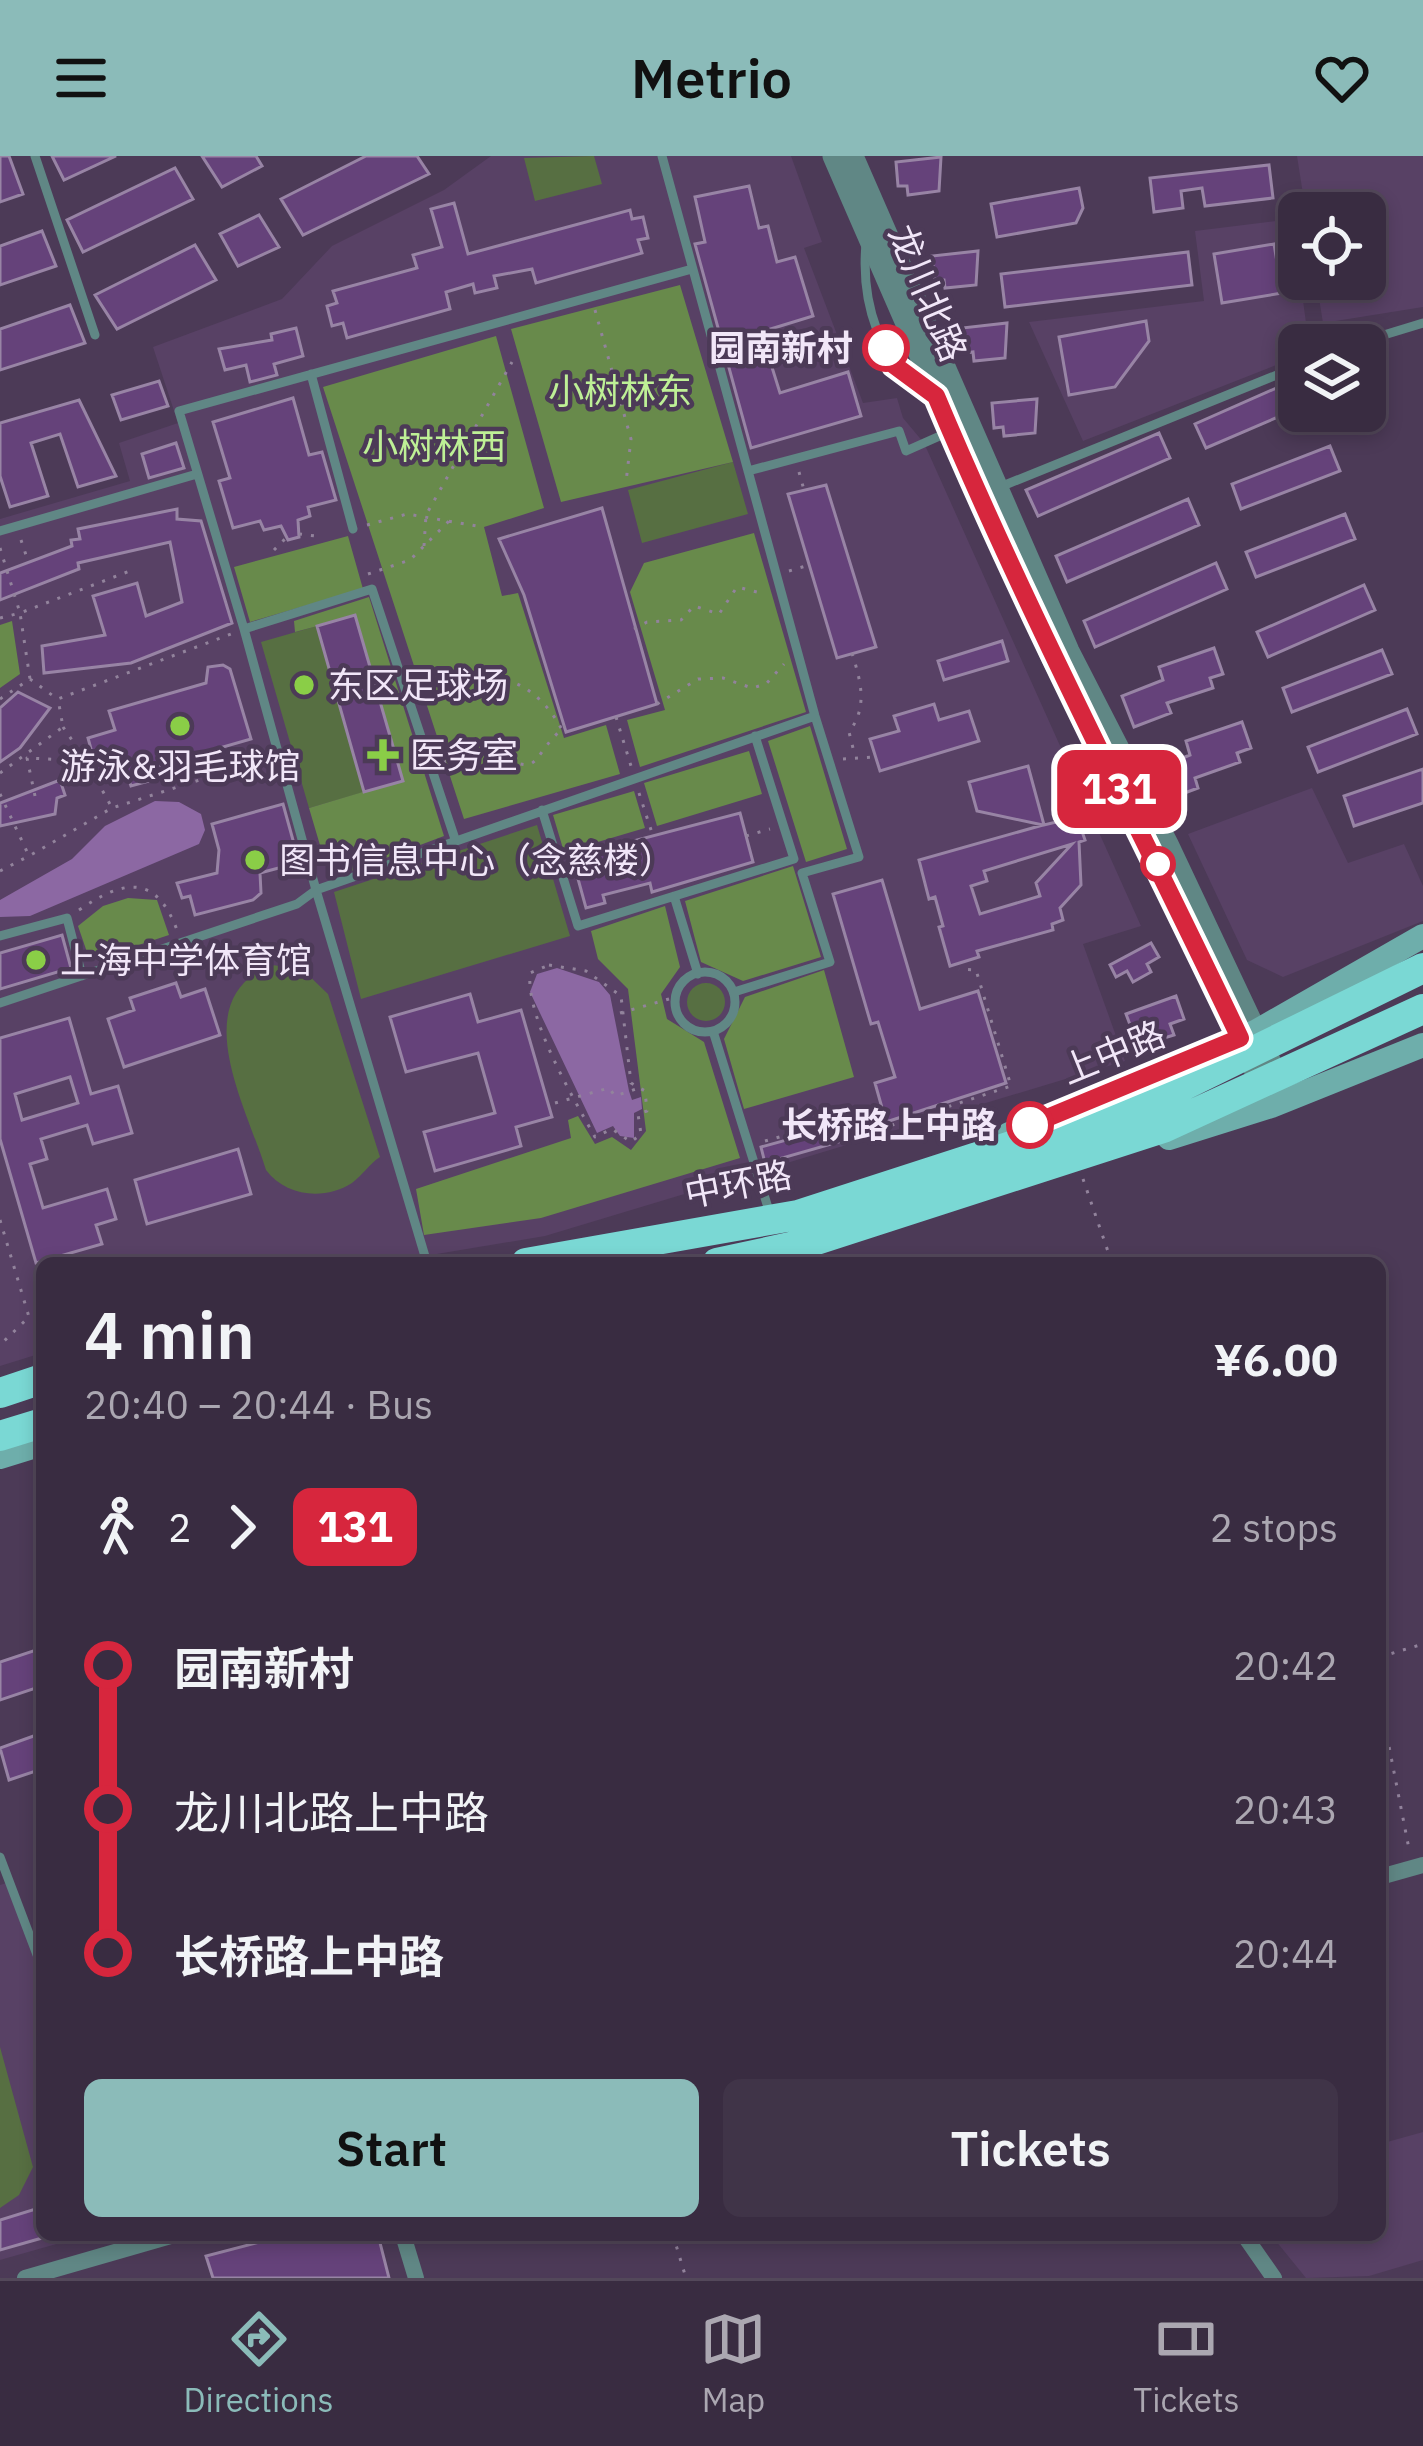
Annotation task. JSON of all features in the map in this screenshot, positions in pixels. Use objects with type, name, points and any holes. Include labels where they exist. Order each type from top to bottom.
[{"type":"highway","name":"中环路","points":[[560,1257],[798,1215],[1134,1106],[1423,968]]},
{"type":"highway","name":"中环路","points":[[744,1257],[804,1244],[1163,1128],[1423,1009]]},
{"type":"highway","points":[[0,1393],[36,1381]]},
{"type":"highway","points":[[0,1436],[36,1425]]},
{"type":"main road","name":"上中路","points":[[637,1257],[822,1215],[1249,1035],[1423,936]]},
{"type":"main road","points":[[795,1257],[1280,1103],[1423,1045]]},
{"type":"main road","points":[[0,1407],[36,1395]]},
{"type":"main road","points":[[0,1457],[36,1446]]},
{"type":"street","name":"龙川北路","points":[[833,156],[1060,676],[1249,1035]]},
{"type":"street","name":"龙川北路","points":[[854,156],[995,489],[1280,1103]]},
{"type":"street","points":[[775,1226],[788,1257]]},
{"type":"street","points":[[1386,1875],[1418,1867]]},
{"type":"street","points":[[25,2278],[153,2241]]},
{"type":"street","points":[[405,2241],[416,2278]]},
{"type":"street","points":[[1248,2241],[1274,2278]]},
{"type":"lane","points":[[35,156],[94,335]]},
{"type":"lane","points":[[662,156],[814,716],[859,857],[802,873],[830,962],[734,992]]},
{"type":"lane","points":[[425,1257],[179,410],[692,269]]},
{"type":"lane","points":[[1386,334],[1423,323]]},
{"type":"lane","points":[[310,374],[353,529]]},
{"type":"lane","points":[[995,489],[1278,374]]},
{"type":"lane","points":[[748,471],[899,431],[906,451],[951,431]]},
{"type":"lane","points":[[0,531],[197,474]]},
{"type":"lane","points":[[244,629],[372,590],[455,838]]},
{"type":"lane","points":[[0,1003],[297,904],[316,890],[455,838],[814,716]]},
{"type":"lane","points":[[542,810],[578,926],[794,859],[755,736]]},
{"type":"lane","points":[[674,896],[698,974]]},
{"type":"lane","points":[[0,935],[67,917],[82,976]]},
{"type":"lane","points":[[698,974],[722,977],[734,992],[734,1012],[713,1031],[685,1024],[676,997],[685,980],[698,974]]},
{"type":"lane","points":[[713,1031],[775,1226]]},
{"type":"lane","points":[[0,1857],[36,1952]]},
{"type":"path","points":[[592,297],[632,440],[626,482]]},
{"type":"path","points":[[424,546],[425,515],[512,362]]},
{"type":"path","points":[[795,459],[804,490]]},
{"type":"path","points":[[353,529],[407,514],[483,527]]},
{"type":"path","points":[[368,574],[410,560],[449,521]]},
{"type":"path","points":[[17,527],[28,561]]},
{"type":"path","points":[[299,534],[316,536]]},
{"type":"path","points":[[274,550],[286,538]]},
{"type":"path","points":[[0,548],[20,613],[30,679],[58,699],[63,727],[112,808]]},
{"type":"path","points":[[776,574],[809,566]]},
{"type":"path","points":[[0,617],[135,569]]},
{"type":"path","points":[[634,629],[647,622],[681,620],[694,606],[719,614],[737,586],[754,595],[780,587]]},
{"type":"path","points":[[58,699],[244,629]]},
{"type":"path","points":[[852,653],[862,702],[861,717],[849,732],[855,756]]},
{"type":"path","points":[[658,704],[698,679],[723,678],[752,688],[766,684],[782,664],[800,661]]},
{"type":"path","points":[[404,686],[487,672],[540,698],[563,727],[540,761],[529,766],[512,765],[483,748],[448,763],[429,759]]},
{"type":"path","points":[[0,699],[30,679]]},
{"type":"path","points":[[616,717],[652,836]]},
{"type":"path","points":[[0,773],[27,758],[63,727]]},
{"type":"path","points":[[0,871],[112,808],[278,754]]},
{"type":"path","points":[[830,763],[855,756],[876,757]]},
{"type":"path","points":[[27,758],[86,760]]},
{"type":"path","points":[[27,758],[35,796]]},
{"type":"path","points":[[0,794],[29,856]]},
{"type":"path","points":[[746,836],[784,825]]},
{"type":"path","points":[[67,917],[128,886],[155,891],[165,898],[182,943]]},
{"type":"path","points":[[549,965],[586,971],[621,996],[631,1083],[639,1088],[645,1091],[647,1111],[638,1114],[641,1134],[632,1142],[612,1130],[595,1137],[529,999],[530,973],[549,965]]},
{"type":"path","points":[[880,1129],[1011,1086],[976,970],[958,969]]},
{"type":"path","points":[[620,1013],[676,997]]},
{"type":"path","points":[[555,1103],[609,1088],[615,1096],[639,1088]]},
{"type":"path","points":[[746,1146],[874,1110]]},
{"type":"path","points":[[1079,1166],[1110,1257]]},
{"type":"path","points":[[0,1220],[29,1317],[0,1345]]},
{"type":"path","points":[[1386,1656],[1423,1644]]},
{"type":"path","points":[[1386,1726],[1418,1867]]},
{"type":"path","points":[[675,2241],[686,2278]]},
{"type":"shaded area","points":[[491,156],[791,156],[822,242],[804,248],[863,403],[897,398],[903,418],[924,443],[1141,926],[1083,944],[1125,1061],[545,1236],[419,1257],[36,1257],[36,1355],[0,1366],[0,519],[130,481],[119,443],[178,423],[153,347],[282,299],[332,246],[444,190]]},
{"type":"shaded area","points":[[1297,156],[1423,156],[1423,307],[1323,323],[1319,300],[1386,300],[1386,192],[1303,192]]},
{"type":"shaded area","points":[[1278,221],[1278,300],[1303,300],[1306,324],[1278,324],[1278,364],[1083,441],[1029,322],[1204,301],[1195,231]]},
{"type":"shaded area","points":[[1312,788],[1348,863],[1404,844],[1423,886],[1423,921],[1283,977],[1247,960],[1188,834]]},
{"type":"shaded area","points":[[155,801],[179,802],[201,814],[205,830],[199,844],[30,916],[0,917],[0,900],[72,859],[105,826]]},
{"type":"shaded area","points":[[557,968],[599,982],[610,995],[629,1091],[632,1100],[641,1097],[642,1109],[634,1113],[634,1138],[620,1136],[613,1126],[597,1133],[530,992],[537,974]]},
{"type":"shaded area","points":[[13,1881],[36,1960],[36,2241],[67,2241],[0,2260],[0,1885]]},
{"type":"shaded area","points":[[1423,2132],[1423,2260],[1369,2276],[1306,2278],[1276,2241],[1386,2241],[1386,2142]]},
{"type":"green space","points":[[594,156],[602,184],[535,201],[524,158]]},
{"type":"green space","name":"小树林东","points":[[680,285],[733,462],[561,502],[511,329]]},
{"type":"green space","name":"小树林西","points":[[496,336],[544,508],[484,527],[502,596],[518,593],[564,738],[606,725],[620,774],[464,819],[323,387]]},
{"type":"green space","points":[[733,462],[748,514],[642,543],[628,490]]},
{"type":"green space","points":[[754,533],[806,712],[640,767],[627,720],[665,710],[630,592],[644,563]]},
{"type":"green space","points":[[348,536],[363,589],[250,622],[234,567]]},
{"type":"green space","points":[[369,597],[444,836],[330,879],[309,808],[403,780],[355,616],[295,632],[294,621]]},
{"type":"green space","points":[[12,621],[20,674],[0,688],[0,625]]},
{"type":"green space","name":"东区足球场","points":[[317,626],[364,792],[309,808],[261,642]]},
{"type":"green space","points":[[810,726],[847,849],[806,862],[768,741]]},
{"type":"green space","points":[[749,751],[762,794],[657,826],[644,783]]},
{"type":"green space","points":[[634,791],[645,828],[564,852],[553,815]]},
{"type":"green space","points":[[537,825],[570,936],[361,999],[334,892]]},
{"type":"green space","points":[[793,866],[821,957],[743,981],[701,962],[685,901]]},
{"type":"green space","points":[[128,898],[157,900],[169,935],[90,961],[78,926],[103,906]]},
{"type":"green space","points":[[665,906],[680,967],[661,994],[667,1019],[704,1042],[740,1158],[541,1218],[424,1235],[416,1189],[571,1138],[568,1120],[578,1116],[595,1144],[612,1137],[631,1150],[646,1131],[628,989],[598,959],[591,931]]},
{"type":"green space","points":[[272,965],[302,969],[328,994],[380,1157],[341,1189],[306,1193],[274,1179],[266,1170],[236,1086],[227,1028],[232,1002],[246,981]]},
{"type":"green space","points":[[824,970],[854,1077],[744,1109],[724,1039],[745,997]]},
{"type":"green space","points":[[706,983],[719,989],[725,1002],[719,1015],[706,1021],[693,1015],[687,1002],[693,989]]},
{"type":"green space","points":[[0,2047],[33,2167],[19,2195],[0,2208]]},
{"type":"building","points":[[0,156],[9,156],[23,194],[0,202]]},
{"type":"building","points":[[52,156],[116,156],[64,180]]},
{"type":"building","points":[[202,156],[256,156],[262,166],[222,187]]},
{"type":"building","points":[[366,156],[417,156],[429,174],[303,235],[281,199]]},
{"type":"building","points":[[941,157],[939,191],[908,195],[907,186],[898,186],[896,162]]},
{"type":"building","points":[[1269,165],[1273,198],[1205,206],[1202,188],[1181,191],[1183,208],[1154,212],[1150,178]]},
{"type":"building","points":[[175,168],[193,199],[83,252],[67,220]]},
{"type":"building","points":[[749,186],[759,228],[768,226],[777,262],[795,257],[813,316],[761,332],[780,393],[848,372],[861,416],[751,448],[695,244],[705,242],[695,197]]},
{"type":"building","points":[[1079,188],[1083,208],[1076,223],[997,237],[991,204]]},
{"type":"building","points":[[454,203],[468,254],[630,210],[632,219],[643,217],[648,238],[638,240],[642,253],[536,283],[532,269],[494,276],[497,288],[475,293],[473,284],[446,292],[450,309],[347,338],[343,323],[332,326],[327,306],[337,303],[333,291],[417,268],[413,255],[442,247],[431,209]]},
{"type":"building","points":[[259,215],[279,247],[238,266],[220,234]]},
{"type":"building","points":[[42,231],[56,266],[0,285],[0,246]]},
{"type":"building","points":[[1274,244],[1278,294],[1222,303],[1214,254]]},
{"type":"building","points":[[195,245],[216,280],[117,329],[95,295]]},
{"type":"building","points":[[978,251],[976,285],[945,288],[944,280],[935,280],[932,256]]},
{"type":"building","points":[[1188,252],[1192,285],[1005,307],[1001,274]]},
{"type":"building","points":[[70,305],[85,343],[0,370],[0,329]]},
{"type":"building","points":[[1146,321],[1149,341],[1115,387],[1069,395],[1059,337]]},
{"type":"building","points":[[1007,323],[1005,358],[974,361],[973,352],[964,353],[962,328]]},
{"type":"building","points":[[296,328],[303,356],[274,364],[277,375],[250,382],[246,365],[225,370],[219,349],[272,340],[271,334]]},
{"type":"building","points":[[159,381],[168,406],[121,420],[112,395]]},
{"type":"building","points":[[1278,387],[1278,417],[1206,448],[1195,424]]},
{"type":"building","points":[[293,398],[309,455],[322,452],[336,500],[308,507],[310,516],[298,520],[299,537],[288,540],[281,526],[264,530],[260,521],[233,528],[219,481],[230,478],[213,422]]},
{"type":"building","points":[[1037,399],[1035,433],[1004,436],[1003,427],[994,428],[992,403]]},
{"type":"building","points":[[79,400],[116,476],[78,487],[60,434],[31,443],[48,496],[10,507],[0,476],[0,423]]},
{"type":"building","points":[[1159,433],[1170,458],[1038,516],[1026,490]]},
{"type":"building","points":[[176,443],[184,468],[149,478],[142,454]]},
{"type":"building","points":[[1330,446],[1340,471],[1241,509],[1232,484]]},
{"type":"building","points":[[826,485],[876,647],[837,658],[788,494]]},
{"type":"building","points":[[1188,499],[1199,525],[1067,582],[1056,556]]},
{"type":"building","points":[[602,508],[657,704],[566,732],[524,595],[499,539]]},
{"type":"building","points":[[177,509],[177,519],[201,521],[232,623],[131,663],[44,673],[42,646],[105,635],[93,596],[137,583],[146,616],[182,602],[170,542],[78,563],[79,569],[0,600],[0,573],[72,546],[71,540],[80,539],[78,529]]},
{"type":"building","points":[[1345,514],[1355,539],[1256,577],[1246,552]]},
{"type":"building","points":[[1216,563],[1227,589],[1095,647],[1084,621]]},
{"type":"building","points":[[1364,585],[1375,610],[1268,657],[1257,632]]},
{"type":"building","points":[[355,615],[403,781],[364,792],[317,626]]},
{"type":"building","points":[[1002,641],[1008,661],[944,680],[938,661]]},
{"type":"building","points":[[1214,648],[1223,674],[1210,678],[1213,688],[1167,703],[1171,713],[1134,727],[1122,696],[1163,680],[1159,667]]},
{"type":"building","points":[[1382,650],[1392,674],[1292,712],[1283,688]]},
{"type":"building","name":"游泳&羽毛球馆","points":[[208,667],[230,669],[251,739],[150,768],[153,780],[131,786],[127,774],[100,782],[88,738],[115,730],[109,711],[206,683]]},
{"type":"building","points":[[18,692],[50,708],[20,748],[0,762],[0,708]]},
{"type":"building","points":[[934,704],[939,720],[969,711],[979,741],[880,771],[870,739],[899,731],[894,716]]},
{"type":"building","points":[[1407,709],[1417,734],[1318,772],[1308,747]]},
{"type":"building","points":[[1242,722],[1251,748],[1237,753],[1240,762],[1195,778],[1198,788],[1163,801],[1150,771],[1190,755],[1186,741]]},
{"type":"building","points":[[1028,766],[1044,825],[1077,817],[1085,840],[1079,842],[1081,885],[1060,908],[1063,920],[1052,924],[1053,930],[977,951],[979,957],[950,966],[935,897],[929,899],[919,860],[1043,825],[977,811],[969,782]],"holes":[[[1072,844],[1036,883],[1040,896],[980,914],[971,886],[987,881],[984,871]]]},
{"type":"building","points":[[1423,769],[1423,803],[1354,826],[1344,796]]},
{"type":"building","points":[[60,780],[65,795],[57,798],[55,814],[0,826],[0,803]]},
{"type":"building","name":"图书信息中心（念慈楼）","points":[[283,804],[296,851],[290,865],[260,873],[261,893],[253,900],[195,915],[190,896],[182,898],[177,883],[217,873],[219,850],[212,824]]},
{"type":"building","points":[[740,813],[753,862],[652,892],[650,883],[603,895],[605,903],[586,908],[572,857]]},
{"type":"building","points":[[882,880],[920,1009],[978,991],[1006,1083],[886,1122],[875,1083],[895,1077],[878,1022],[871,1024],[833,894]]},
{"type":"building","name":"上海中学体育馆","points":[[62,935],[71,968],[0,989],[0,953]]},
{"type":"building","points":[[1151,943],[1159,957],[1147,964],[1151,972],[1133,982],[1127,971],[1116,977],[1110,965]]},
{"type":"building","points":[[176,983],[181,997],[205,989],[220,1035],[124,1067],[108,1019],[134,1010],[130,998]]},
{"type":"building","points":[[470,994],[478,1022],[521,1010],[552,1117],[516,1127],[521,1146],[435,1171],[424,1132],[495,1113],[478,1053],[406,1072],[390,1017]]},
{"type":"building","points":[[1176,996],[1184,1019],[1170,1024],[1174,1035],[1138,1046],[1126,1014]]},
{"type":"building","points":[[69,1018],[91,1094],[118,1086],[132,1133],[93,1144],[87,1125],[41,1139],[47,1159],[30,1164],[43,1208],[107,1189],[116,1219],[96,1225],[102,1244],[57,1257],[36,1257],[36,1263],[0,1139],[0,1038]],"holes":[[[70,1077],[78,1103],[22,1120],[15,1094]]]},
{"type":"building","points":[[859,1120],[863,1135],[765,1163],[761,1147]]},
{"type":"building","points":[[238,1149],[251,1194],[147,1224],[135,1180]]},
{"type":"building","points":[[36,1650],[36,1688],[0,1700],[0,1662]]},
{"type":"building","points":[[36,1735],[36,1771],[9,1780],[0,1748]]},
{"type":"building","points":[[36,2209],[36,2240],[0,2250],[0,2220]]},
{"type":"building","points":[[264,2241],[380,2241],[389,2278],[213,2278],[206,2256]]},
{"type":"bus line","name":"131","points":[[886,348],[894,365],[936,396],[1064,684],[1160,866],[1240,1038],[1030,1125]]},
{"type":"place","name":"园南新村","points":[[886,348]]},
{"type":"place","name":"东区足球场","points":[[304,685]]},
{"type":"place","name":"游泳&羽毛球馆","points":[[180,726]]},
{"type":"place","name":"医务室","points":[[383,755]]},
{"type":"place","name":"图书信息中心（念慈楼）","points":[[255,860]]},
{"type":"place","name":"上海中学体育馆","points":[[36,960]]},
{"type":"place","name":"长桥路上中路","points":[[1030,1125]]}]
